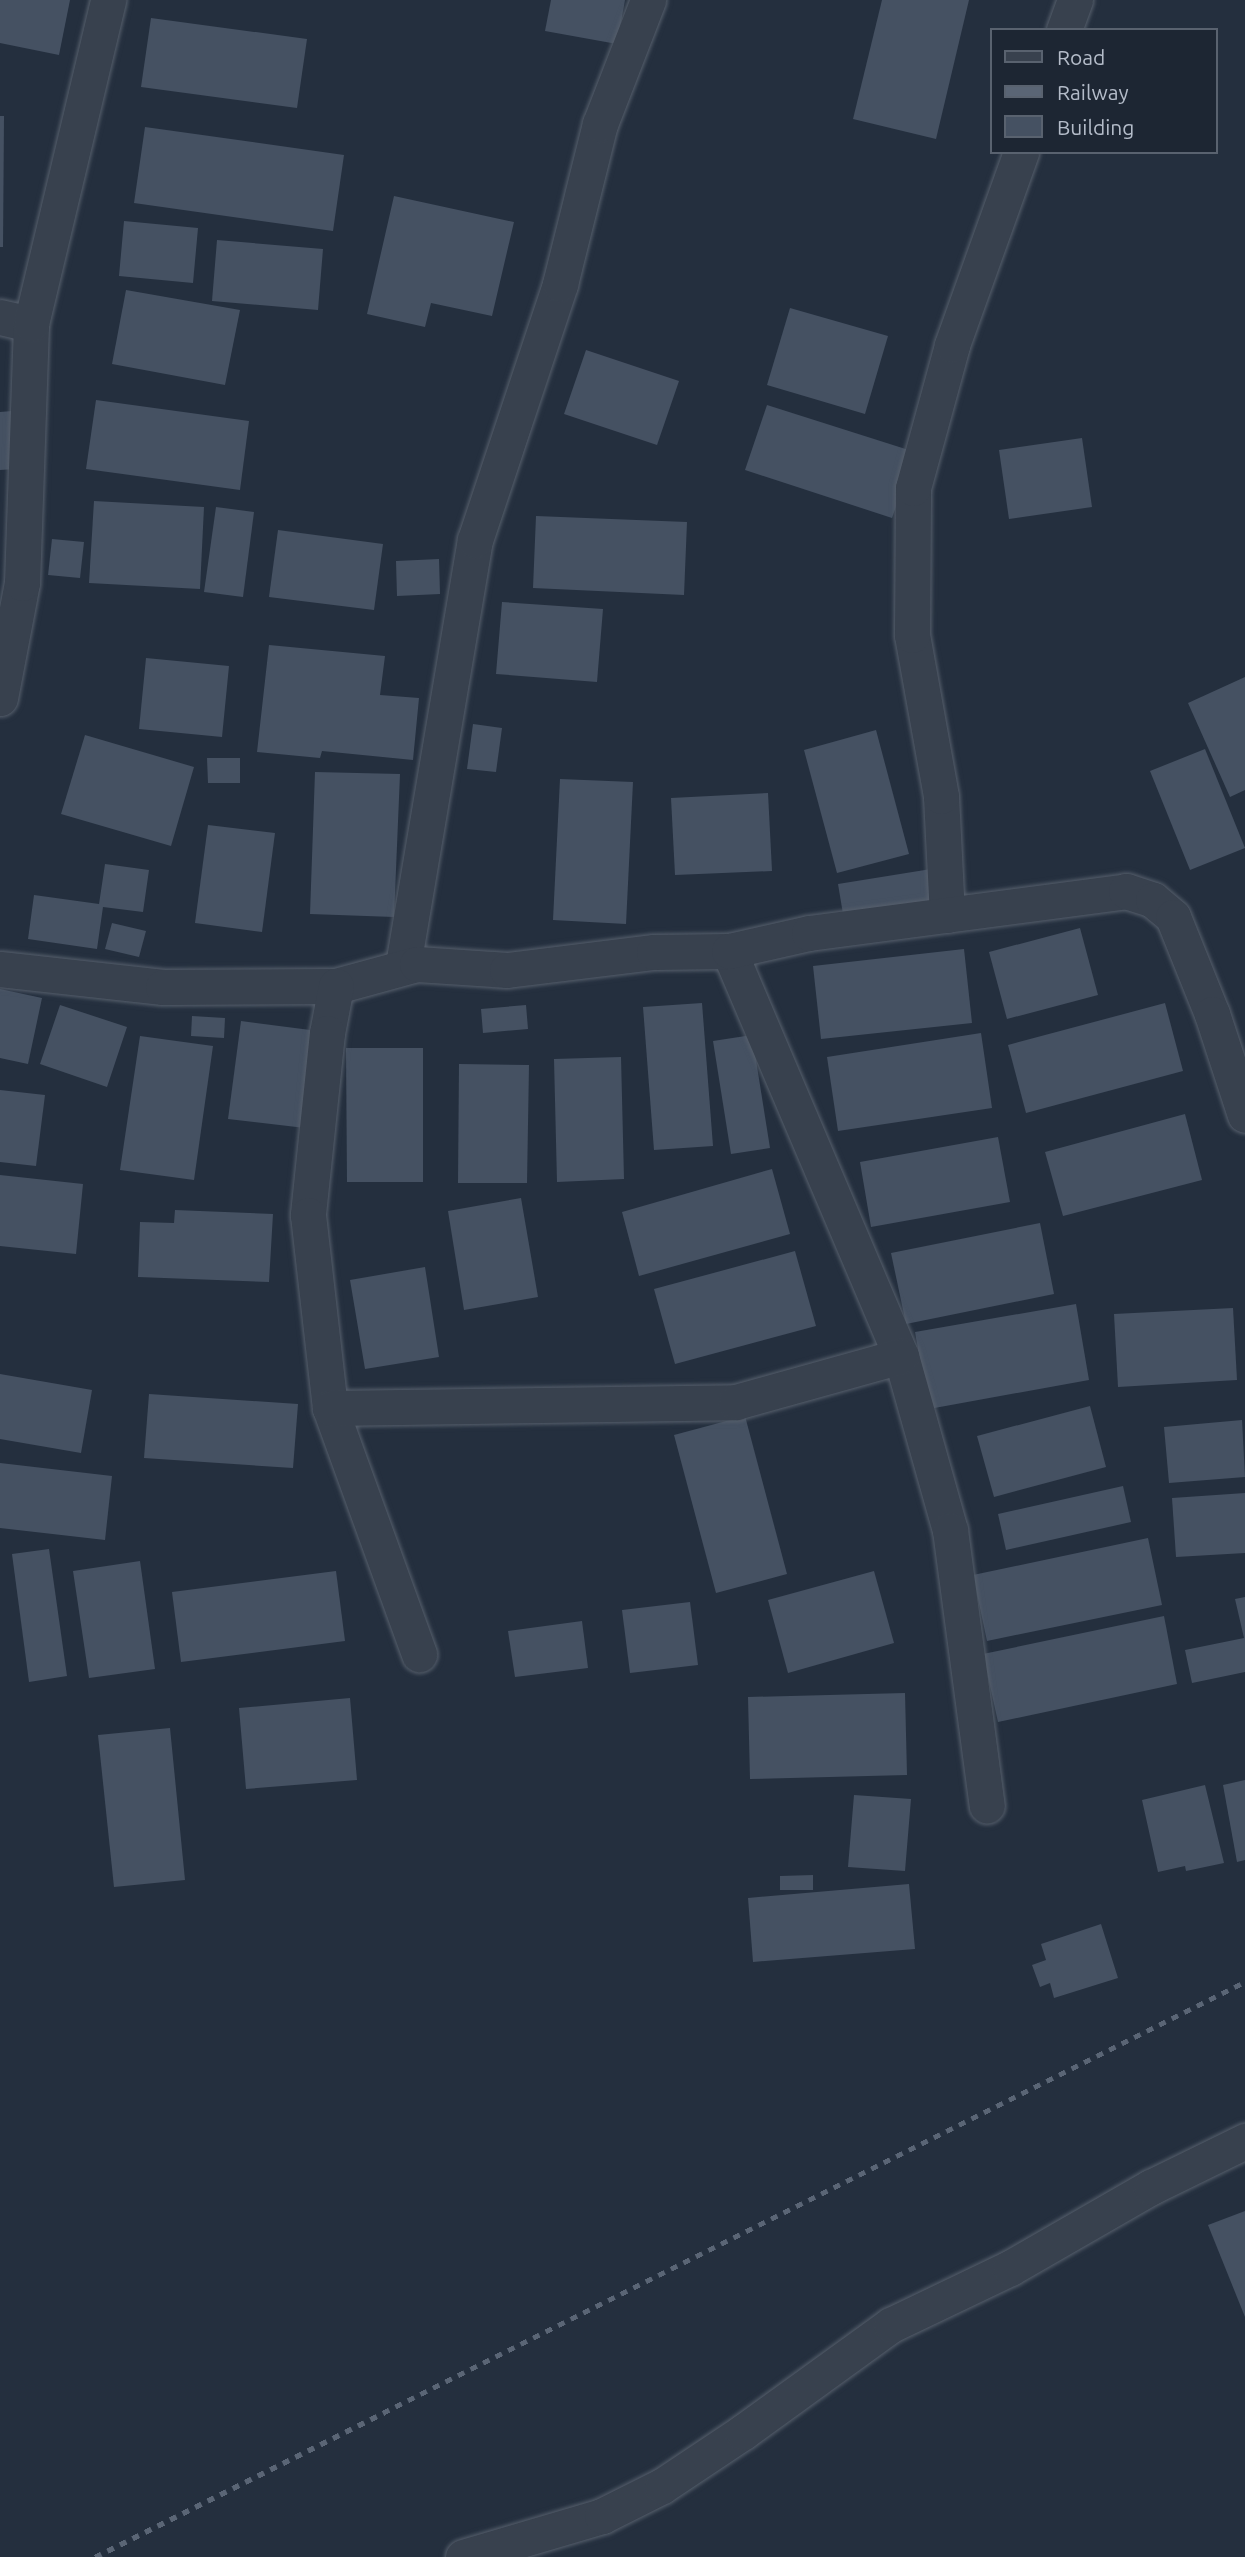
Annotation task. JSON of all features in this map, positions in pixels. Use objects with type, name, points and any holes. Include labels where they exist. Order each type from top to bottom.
[{"type":"street","points":[[0,698],[22,583],[16,321],[108,0]]},
{"type":"street","points":[[403,965],[475,540],[560,284],[600,124],[649,0]]},
{"type":"street","points":[[1065,28],[1075,0]]},
{"type":"street","points":[[947,915],[942,796],[912,635],[913,488],[952,345],[1020,154]]},
{"type":"street","points":[[0,969],[163,987],[336,986],[403,965],[507,970],[653,952],[729,951],[808,933],[1126,891],[1153,900],[1173,917],[1212,1014],[1245,1115]]},
{"type":"street","points":[[729,951],[901,1356],[950,1530],[987,1806]]},
{"type":"street","points":[[336,986],[327,1033],[308,1215],[330,1408],[419,1654]]},
{"type":"street","points":[[330,1408],[736,1402],[901,1356]]},
{"type":"street","points":[[463,2557],[603,2516],[662,2486],[743,2432],[891,2325],[1010,2268],[1151,2187],[1245,2141]]},
{"type":"building","points":[[0,0],[70,0],[59,55],[0,43]]},
{"type":"building","points":[[551,0],[625,0],[617,44],[545,31]]},
{"type":"building","points":[[882,0],[969,0],[936,139],[853,119]]},
{"type":"building","points":[[151,18],[307,39],[297,108],[141,87]]},
{"type":"building","points":[[0,116],[4,116],[3,247],[0,247]]},
{"type":"building","points":[[145,127],[344,155],[333,231],[134,203]]},
{"type":"building","points":[[394,196],[514,222],[492,316],[431,303],[425,327],[367,314]]},
{"type":"building","points":[[124,221],[198,228],[193,283],[119,276]]},
{"type":"building","points":[[217,240],[323,249],[318,310],[212,301]]},
{"type":"building","points":[[126,290],[240,310],[225,385],[112,364]]},
{"type":"building","points":[[790,308],[888,336],[865,414],[767,385]]},
{"type":"building","points":[[586,350],[679,381],[657,445],[564,414]]},
{"type":"building","points":[[96,400],[249,421],[240,490],[86,469]]},
{"type":"building","points":[[767,405],[915,452],[892,518],[745,470]]},
{"type":"building","points":[[12,411],[15,469],[0,470],[0,412]]},
{"type":"building","points":[[1082,438],[1092,507],[1009,519],[999,450]]},
{"type":"building","points":[[94,501],[204,507],[200,589],[89,583]]},
{"type":"building","points":[[216,507],[254,512],[243,597],[204,592]]},
{"type":"building","points":[[536,516],[687,522],[684,595],[533,588]]},
{"type":"building","points":[[278,530],[383,544],[374,610],[269,597]]},
{"type":"building","points":[[52,539],[84,542],[80,578],[48,575]]},
{"type":"building","points":[[439,559],[440,594],[397,596],[396,561]]},
{"type":"building","points":[[502,602],[603,609],[597,682],[496,674]]},
{"type":"building","points":[[269,645],[385,656],[380,695],[419,698],[413,760],[322,751],[320,758],[257,752]]},
{"type":"building","points":[[146,658],[229,666],[222,737],[139,729]]},
{"type":"building","points":[[1245,677],[1245,790],[1230,797],[1188,703]]},
{"type":"building","points":[[473,724],[502,728],[496,772],[467,769]]},
{"type":"building","points":[[876,730],[909,854],[837,873],[804,750]]},
{"type":"building","points":[[85,735],[194,767],[171,846],[61,814]]},
{"type":"building","points":[[1205,749],[1245,848],[1190,870],[1150,771]]},
{"type":"building","points":[[207,758],[240,758],[240,783],[208,783]]},
{"type":"building","points":[[315,772],[400,774],[394,917],[310,914]]},
{"type":"building","points":[[560,779],[633,782],[626,924],[553,920]]},
{"type":"building","points":[[768,793],[772,871],[675,875],[671,798]]},
{"type":"building","points":[[208,825],[275,833],[262,932],[195,923]]},
{"type":"building","points":[[105,864],[149,870],[143,912],[103,907],[97,949],[28,939],[34,895],[99,904]]},
{"type":"building","points":[[931,869],[937,905],[844,920],[838,884]]},
{"type":"building","points":[[112,923],[146,931],[139,957],[105,949]]},
{"type":"building","points":[[1080,928],[1098,995],[1007,1019],[989,952]]},
{"type":"building","points":[[964,949],[972,1023],[821,1039],[813,966]]},
{"type":"building","points":[[0,989],[42,998],[28,1064],[0,1058]]},
{"type":"building","points":[[702,1003],[713,1146],[654,1150],[643,1007]]},
{"type":"building","points":[[1165,1003],[1183,1071],[1026,1113],[1008,1045]]},
{"type":"building","points":[[60,1005],[127,1027],[107,1087],[40,1064]]},
{"type":"building","points":[[526,1005],[528,1029],[483,1033],[481,1009]]},
{"type":"building","points":[[192,1016],[225,1018],[224,1038],[191,1036]]},
{"type":"building","points":[[241,1021],[318,1031],[305,1128],[228,1119]]},
{"type":"building","points":[[981,1033],[992,1108],[838,1131],[827,1057]]},
{"type":"building","points":[[752,1035],[770,1148],[731,1154],[713,1041]]},
{"type":"building","points":[[140,1036],[213,1046],[194,1180],[120,1170]]},
{"type":"building","points":[[346,1048],[423,1048],[423,1182],[347,1182]]},
{"type":"building","points":[[621,1057],[624,1179],[557,1182],[554,1059]]},
{"type":"building","points":[[459,1064],[529,1065],[527,1183],[458,1183]]},
{"type":"building","points":[[0,1090],[45,1095],[36,1166],[0,1162]]},
{"type":"building","points":[[1185,1114],[1202,1180],[1063,1216],[1045,1152]]},
{"type":"building","points":[[998,1137],[1010,1202],[871,1227],[860,1162]]},
{"type":"building","points":[[772,1169],[790,1234],[639,1276],[622,1212]]},
{"type":"building","points":[[0,1175],[83,1184],[76,1254],[0,1246]]},
{"type":"building","points":[[521,1198],[538,1297],[464,1310],[448,1211]]},
{"type":"building","points":[[175,1210],[273,1214],[269,1282],[138,1277],[140,1222],[174,1223]]},
{"type":"building","points":[[1040,1223],[1054,1294],[906,1324],[891,1253]]},
{"type":"building","points":[[795,1251],[816,1326],[675,1364],[654,1289]]},
{"type":"building","points":[[425,1267],[439,1357],[365,1369],[350,1280]]},
{"type":"building","points":[[1076,1304],[1089,1380],[929,1409],[915,1332]]},
{"type":"building","points":[[1233,1308],[1237,1380],[1118,1387],[1114,1314]]},
{"type":"building","points":[[0,1374],[92,1390],[81,1453],[0,1439]]},
{"type":"building","points":[[149,1394],[298,1404],[293,1468],[144,1458]]},
{"type":"building","points":[[1090,1406],[1106,1467],[994,1497],[977,1436]]},
{"type":"building","points":[[745,1416],[787,1574],[716,1593],[674,1435]]},
{"type":"building","points":[[1242,1420],[1245,1477],[1169,1483],[1164,1427]]},
{"type":"building","points":[[0,1463],[112,1476],[105,1540],[0,1528]]},
{"type":"building","points":[[1123,1486],[1131,1522],[1006,1550],[998,1514]]},
{"type":"building","points":[[1245,1493],[1245,1553],[1176,1557],[1172,1498]]},
{"type":"building","points":[[1148,1538],[1162,1605],[987,1641],[973,1575]]},
{"type":"building","points":[[49,1549],[67,1676],[29,1682],[12,1554]]},
{"type":"building","points":[[140,1561],[155,1669],[89,1678],[73,1571]]},
{"type":"building","points":[[336,1571],[345,1641],[181,1662],[172,1592]]},
{"type":"building","points":[[874,1571],[894,1643],[788,1673],[768,1600]]},
{"type":"building","points":[[1245,1597],[1245,1672],[1192,1683],[1185,1650],[1244,1638],[1235,1599]]},
{"type":"building","points":[[690,1602],[698,1665],[630,1673],[622,1610]]},
{"type":"building","points":[[1164,1616],[1177,1684],[998,1722],[983,1654]]},
{"type":"building","points":[[582,1621],[588,1668],[515,1677],[508,1631]]},
{"type":"building","points":[[905,1693],[907,1775],[750,1779],[748,1697]]},
{"type":"building","points":[[350,1698],[357,1780],[246,1789],[239,1708]]},
{"type":"building","points":[[170,1728],[185,1880],[114,1887],[98,1735]]},
{"type":"building","points":[[1245,1780],[1245,1860],[1237,1862],[1223,1785]]},
{"type":"building","points":[[1205,1785],[1224,1863],[1186,1871],[1185,1866],[1158,1872],[1142,1800]]},
{"type":"building","points":[[854,1795],[911,1799],[905,1871],[848,1867]]},
{"type":"building","points":[[813,1875],[813,1890],[780,1890],[780,1876]]},
{"type":"building","points":[[909,1884],[915,1949],[753,1962],[748,1898]]},
{"type":"building","points":[[1101,1924],[1118,1978],[1054,1998],[1050,1983],[1040,1987],[1032,1965],[1046,1960],[1041,1944]]},
{"type":"building","points":[[1245,2211],[1245,2317],[1208,2225]]},
{"type":"railway","points":[[95,2557],[1245,1982]]}]
